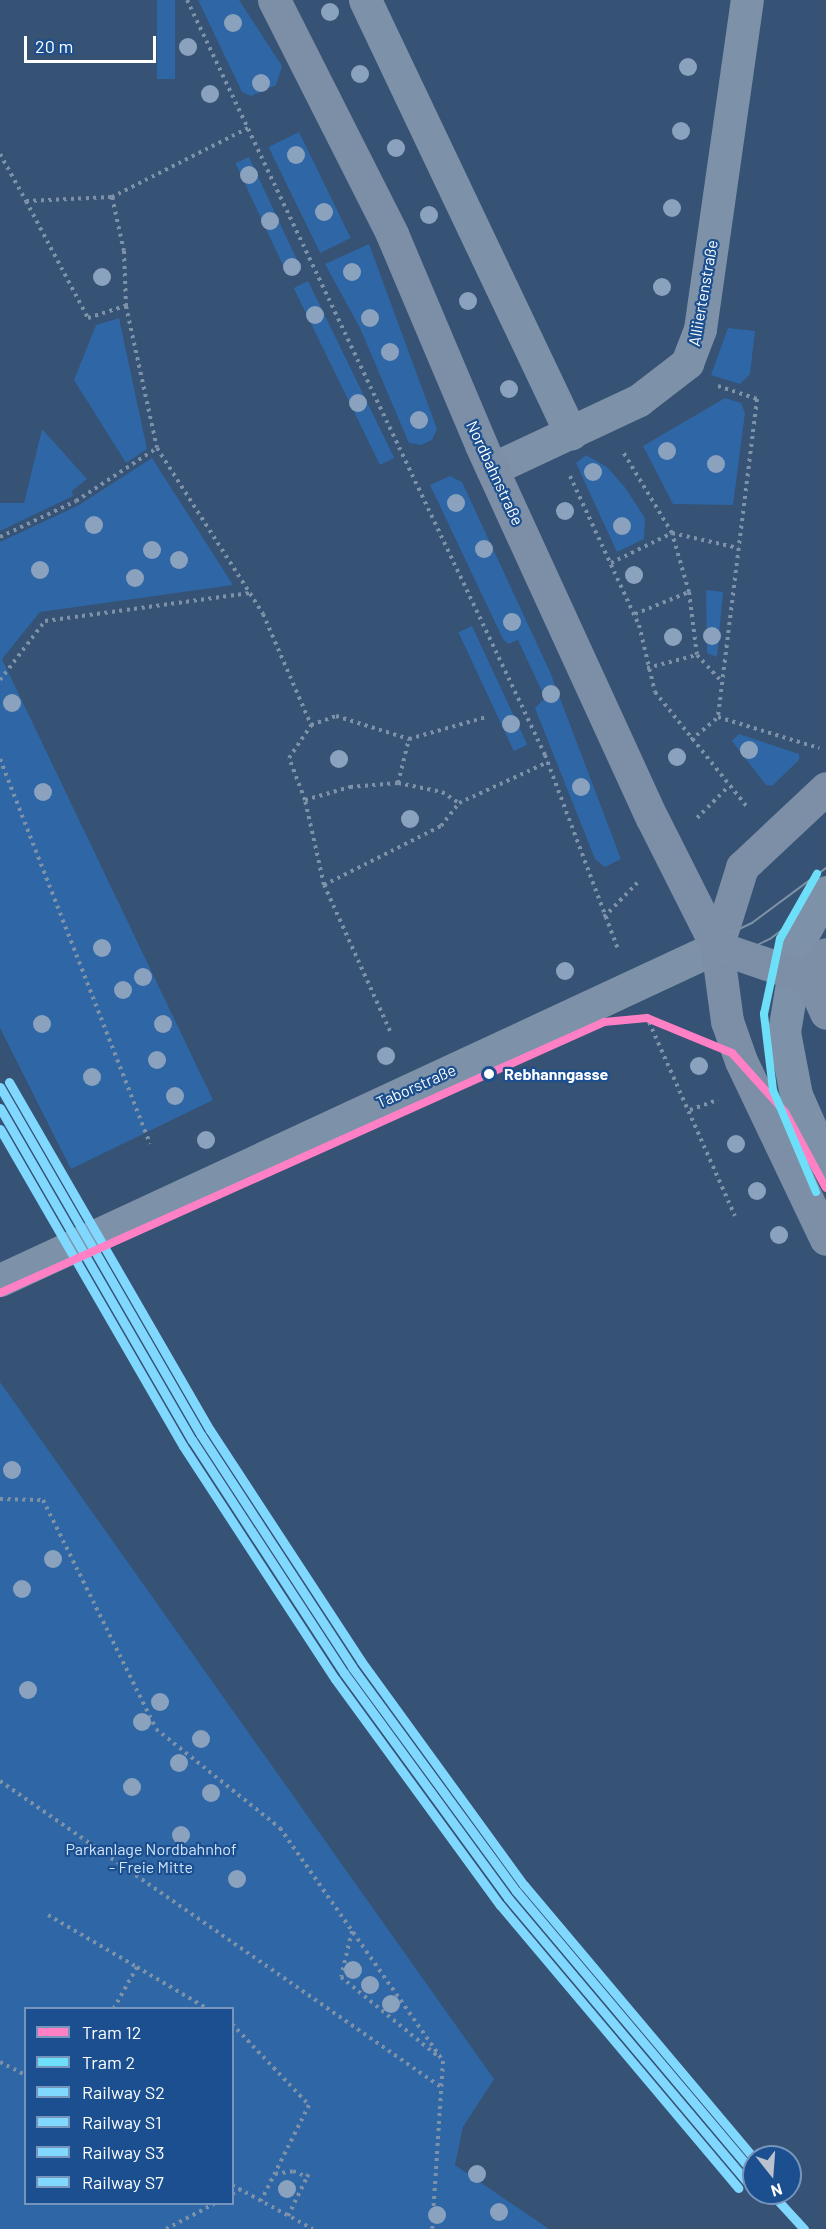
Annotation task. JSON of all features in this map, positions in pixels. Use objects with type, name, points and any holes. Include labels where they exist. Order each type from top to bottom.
[{"type":"main road","name":"Nordbahnstraße","points":[[274,0],[392,234],[492,469],[652,818],[717,947],[727,1022],[741,1061],[826,1239]]},
{"type":"main road","points":[[826,788],[742,867],[717,947],[809,968],[826,1013]]},
{"type":"street","points":[[365,0],[572,433]]},
{"type":"street","name":"Alliiertenstraße","points":[[681,373],[700,329],[747,0]]},
{"type":"street","points":[[492,469],[572,433],[681,373]]},
{"type":"street","points":[[826,892],[799,941],[809,968],[785,1006],[786,1060],[826,1163]]},
{"type":"street","name":"Taborstraße","points":[[0,1280],[717,947]]},
{"type":"path","points":[[187,0],[548,762],[608,929]]},
{"type":"path","points":[[26,201],[112,197],[248,128]]},
{"type":"path","points":[[0,154],[88,318],[126,306]]},
{"type":"path","points":[[112,197],[124,251],[126,306],[157,448],[250,593],[311,725]]},
{"type":"path","points":[[681,373],[757,399],[718,717],[691,740]]},
{"type":"path","points":[[0,537],[76,501],[157,448]]},
{"type":"path","points":[[723,683],[697,654],[689,592],[672,533],[738,548]]},
{"type":"path","points":[[611,563],[635,614],[647,668],[665,709],[728,787],[754,814]]},
{"type":"path","points":[[635,614],[689,592]]},
{"type":"path","points":[[0,680],[45,621],[250,593]]},
{"type":"path","points":[[647,668],[697,654]]},
{"type":"path","points":[[390,1031],[324,885],[305,800],[289,758],[311,725],[336,716],[409,740],[486,717]]},
{"type":"path","points":[[718,717],[824,750]]},
{"type":"path","points":[[398,783],[409,740]]},
{"type":"path","points":[[0,759],[150,1144]]},
{"type":"path","points":[[324,885],[441,826],[459,803],[548,762]]},
{"type":"path","points":[[305,800],[350,788],[398,783],[442,792],[459,803]]},
{"type":"path","points":[[705,810],[728,787]]},
{"type":"path","points":[[604,917],[633,886]]},
{"type":"path","points":[[661,1043],[735,1216]]},
{"type":"path","points":[[0,1499],[43,1500],[156,1729],[280,1828],[443,2061],[432,2229]]},
{"type":"path","points":[[0,1781],[442,2087]]},
{"type":"path","points":[[48,1915],[204,2007]]},
{"type":"path","points":[[352,1931],[340,1977],[443,2061]]},
{"type":"path","points":[[115,2007],[137,1967]]},
{"type":"path","points":[[234,2026],[309,2105],[261,2201]]},
{"type":"path","points":[[0,2062],[24,2074]]},
{"type":"path","points":[[274,2174],[292,2171],[307,2177]]},
{"type":"path","points":[[288,2216],[310,2172]]},
{"type":"path","points":[[234,2186],[313,2229]]},
{"type":"path","points":[[234,2193],[241,2189]]},
{"type":"path","points":[[166,2229],[212,2205]]},
{"type":"green space","points":[[157,0],[175,0],[175,79],[157,79]]},
{"type":"green space","points":[[198,0],[239,0],[282,66],[276,85],[251,96],[242,92]]},
{"type":"green space","points":[[299,132],[351,238],[320,253],[268,147]]},
{"type":"green space","points":[[249,157],[301,269],[288,276],[235,163]]},
{"type":"green space","points":[[369,244],[437,429],[432,440],[421,445],[409,443],[360,328],[325,264]]},
{"type":"green space","points":[[308,281],[394,458],[380,465],[294,288]]},
{"type":"green space","points":[[119,318],[147,449],[126,463],[74,380],[96,325]]},
{"type":"green space","points":[[728,328],[755,331],[750,374],[740,384],[711,375]]},
{"type":"green space","points":[[725,398],[741,403],[745,413],[733,505],[673,504],[643,446]]},
{"type":"green space","points":[[42,429],[87,479],[72,491],[73,496],[0,531],[0,503],[24,503]]},
{"type":"green space","points":[[586,455],[607,467],[624,486],[645,518],[644,539],[617,552],[576,463]]},
{"type":"green space","points":[[152,458],[233,585],[40,612],[2,659],[213,1100],[71,1169],[0,1028],[0,542],[79,505]]},
{"type":"green space","points":[[450,476],[462,482],[550,672],[621,859],[605,867],[595,859],[535,708],[545,698],[518,640],[508,644],[503,639],[430,485]]},
{"type":"green space","points":[[706,590],[723,592],[717,657],[707,653]]},
{"type":"green space","points":[[472,626],[527,745],[514,751],[458,632]]},
{"type":"green space","points":[[739,734],[799,754],[799,760],[772,786],[766,785],[732,741]]},
{"type":"green space","name":"Parkanlage Nordbahnhof - Freie Mitte","points":[[0,1382],[494,2079],[463,2127],[455,2165],[549,2229],[0,2229]]},
{"type":"tram line","points":[[563,1012],[752,923],[826,868]]},
{"type":"tram line","name":"2","points":[[816,1192],[773,1090],[764,1014],[780,939],[817,874]]},
{"type":"tram line","points":[[569,1034],[770,939],[826,897]]},
{"type":"tram line","name":"12","points":[[0,1293],[604,1022],[647,1018],[732,1053],[785,1112],[826,1188]]},
{"type":"rail line","name":"S3","points":[[9,1082],[210,1430],[361,1661],[524,1885],[743,2145]]},
{"type":"rail line","name":"S2","points":[[0,1087],[201,1435],[352,1667],[516,1891],[742,2160]]},
{"type":"rail line","name":"S1","points":[[0,1108],[192,1440],[344,1673],[508,1898],[742,2176]]},
{"type":"rail line","name":"S7","points":[[0,1129],[183,1446],[335,1679],[500,1905],[738,2188]]},
{"type":"rail line","name":"S2","points":[[782,2205],[804,2229]]},
{"type":"place","name":"Rebhanngasse","points":[[489,1074]]}]
